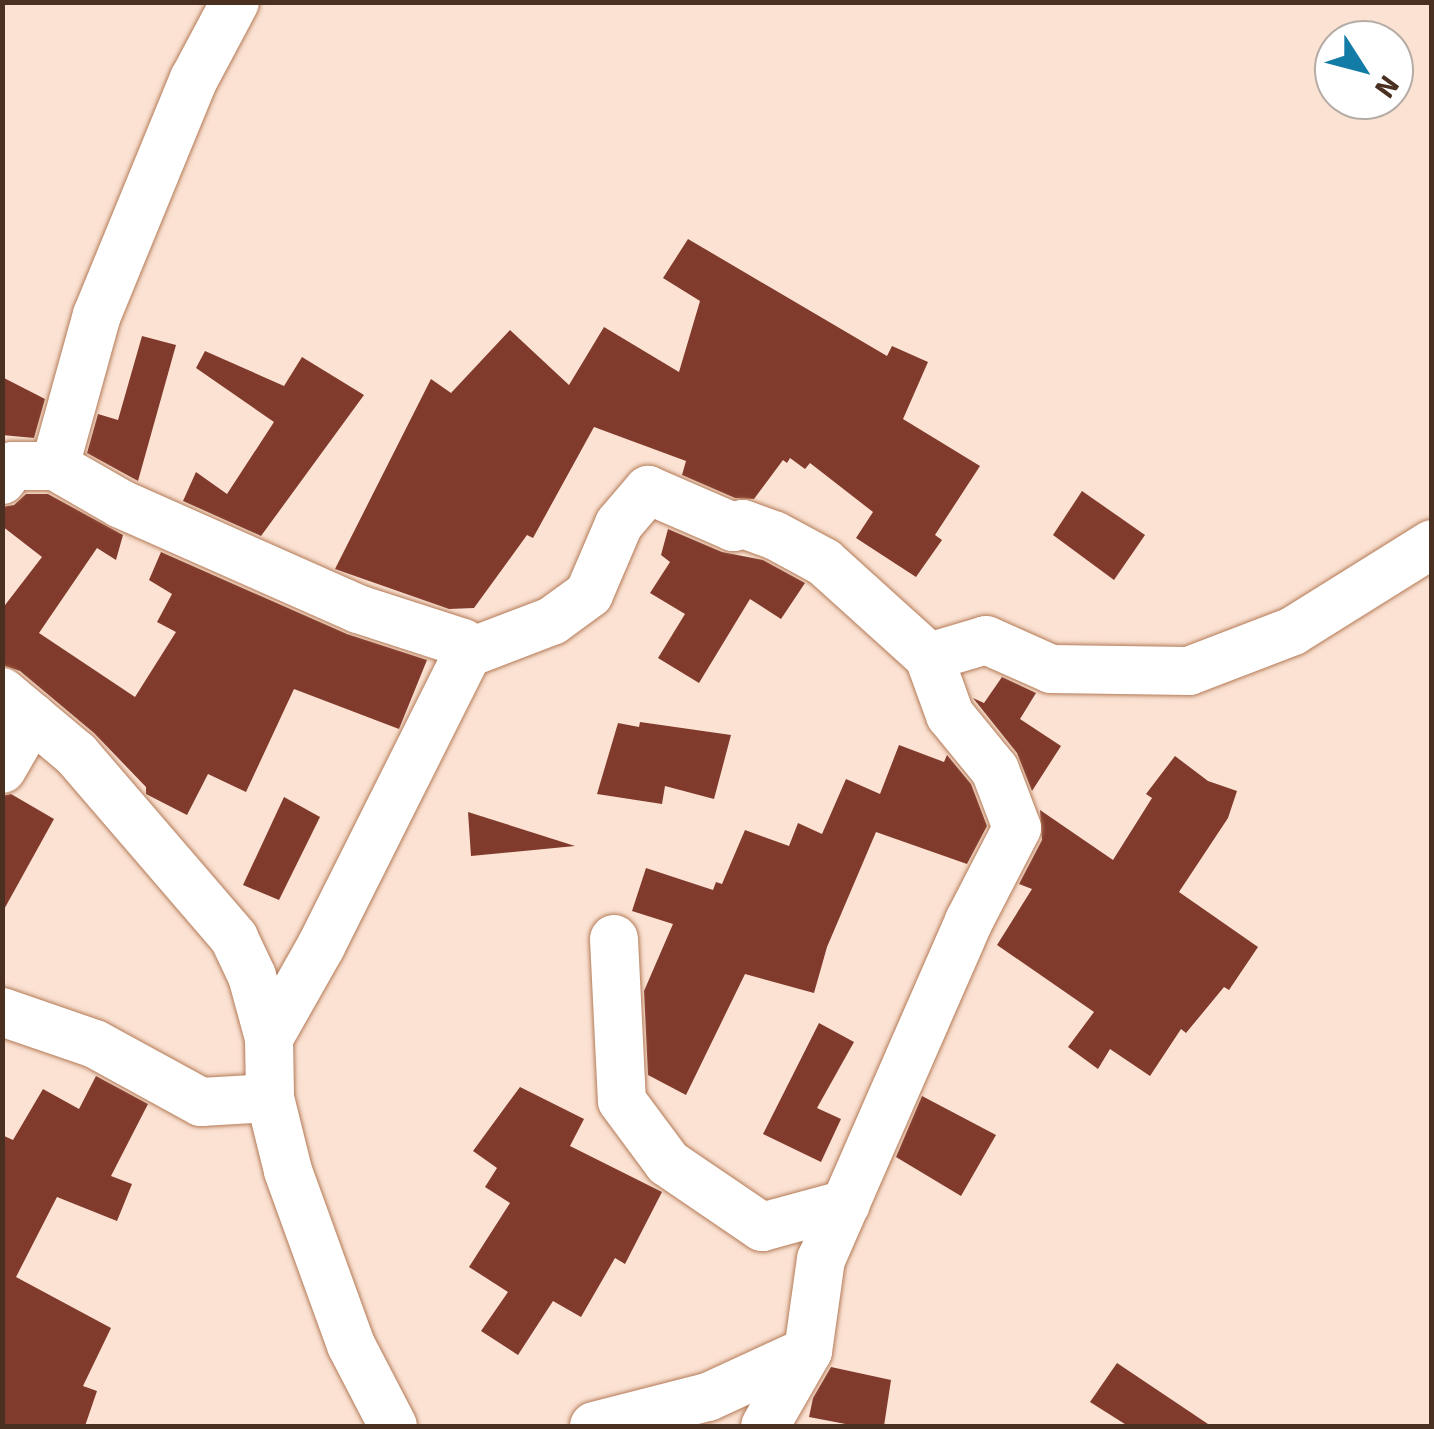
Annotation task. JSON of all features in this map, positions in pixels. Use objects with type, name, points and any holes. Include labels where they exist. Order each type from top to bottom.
[{"type":"street","points":[[55,466],[98,315],[194,79],[234,2]]},
{"type":"street","points":[[2,480],[12,466],[55,466],[120,504],[358,609],[463,643],[468,653]]},
{"type":"street","points":[[270,1038],[330,930],[468,653],[552,621],[589,594],[619,524],[648,490],[733,527],[743,524],[774,535],[824,562],[929,658],[950,715],[995,770],[1017,828],[969,922],[822,1259],[808,1352],[765,1426]]},
{"type":"street","points":[[929,658],[986,640],[1051,670],[1189,671],[1293,631],[1432,544]]},
{"type":"street","points":[[2,768],[17,704],[76,754],[234,938],[252,976],[270,1038],[270,1098],[288,1171],[351,1346],[393,1426]]},
{"type":"street","points":[[614,939],[622,1101],[668,1163],[762,1228],[846,1204]]},
{"type":"street","points":[[2,1012],[95,1044],[201,1102],[270,1098]]},
{"type":"street","points":[[594,1426],[708,1397],[808,1352]]},
{"type":"building","points":[[688,239],[887,356],[892,346],[928,362],[903,419],[980,466],[935,535],[942,540],[916,577],[856,538],[873,512],[810,463],[805,469],[790,458],[787,463],[783,460],[754,499],[735,498],[682,475],[686,461],[594,427],[533,538],[527,535],[474,608],[449,609],[335,569],[431,379],[451,393],[510,330],[569,385],[604,327],[679,372],[700,301],[663,278]]},
{"type":"building","points":[[142,336],[176,345],[138,481],[87,453],[98,414],[118,420]]},
{"type":"building","points":[[205,351],[284,386],[302,357],[364,395],[261,536],[183,501],[196,472],[227,494],[274,422],[196,368]]},
{"type":"building","points":[[2,377],[45,399],[34,438],[2,435]]},
{"type":"building","points":[[1082,491],[1145,535],[1114,580],[1053,535]]},
{"type":"building","points":[[26,494],[48,494],[123,535],[116,560],[97,548],[39,633],[135,697],[176,632],[157,622],[172,594],[149,580],[161,552],[347,634],[427,660],[399,729],[294,689],[246,792],[208,774],[187,815],[146,794],[146,787],[94,733],[20,671],[2,665],[2,609],[42,557],[2,526],[2,507],[14,505]]},
{"type":"building","points":[[668,529],[722,552],[763,560],[805,583],[781,619],[750,599],[699,683],[658,658],[685,614],[650,593],[670,562],[661,555]]},
{"type":"building","points":[[1002,677],[1036,693],[1020,719],[1061,746],[1032,791],[1017,753],[973,698],[984,703]]},
{"type":"building","points":[[640,722],[731,735],[714,799],[665,786],[662,804],[597,794],[618,723],[639,727]]},
{"type":"building","points":[[899,745],[944,762],[947,755],[971,784],[987,826],[967,864],[876,832],[827,947],[814,993],[745,974],[686,1095],[648,1075],[644,991],[673,924],[632,911],[646,868],[713,890],[716,882],[722,884],[745,830],[789,846],[798,823],[822,834],[846,779],[880,794]]},
{"type":"building","points":[[1175,756],[1208,781],[1237,791],[1228,818],[1179,892],[1258,947],[1229,990],[1224,987],[1186,1033],[1181,1029],[1150,1076],[1110,1049],[1098,1069],[1068,1047],[1094,1012],[997,945],[1032,889],[1019,884],[1042,840],[1040,810],[1113,860],[1152,798],[1146,794]]},
{"type":"building","points":[[11,794],[54,819],[2,913],[2,796]]},
{"type":"building","points":[[284,797],[320,817],[279,900],[243,885]]},
{"type":"building","points":[[468,812],[575,846],[471,856]]},
{"type":"building","points":[[819,1023],[854,1042],[817,1108],[841,1119],[821,1162],[763,1134]]},
{"type":"building","points":[[96,1076],[148,1104],[111,1176],[132,1184],[117,1221],[57,1197],[16,1277],[111,1328],[83,1386],[97,1391],[85,1426],[2,1426],[2,1135],[13,1140],[43,1089],[79,1109]]},
{"type":"building","points":[[520,1087],[584,1119],[570,1146],[662,1192],[625,1264],[615,1258],[581,1317],[553,1301],[518,1355],[481,1331],[508,1292],[469,1267],[510,1203],[485,1187],[497,1168],[473,1151]]},
{"type":"building","points":[[922,1096],[996,1135],[961,1196],[896,1157]]},
{"type":"building","points":[[1117,1363],[1211,1426],[1128,1426],[1090,1402]]},
{"type":"building","points":[[831,1367],[891,1380],[884,1426],[856,1426],[809,1417],[813,1398]]}]
